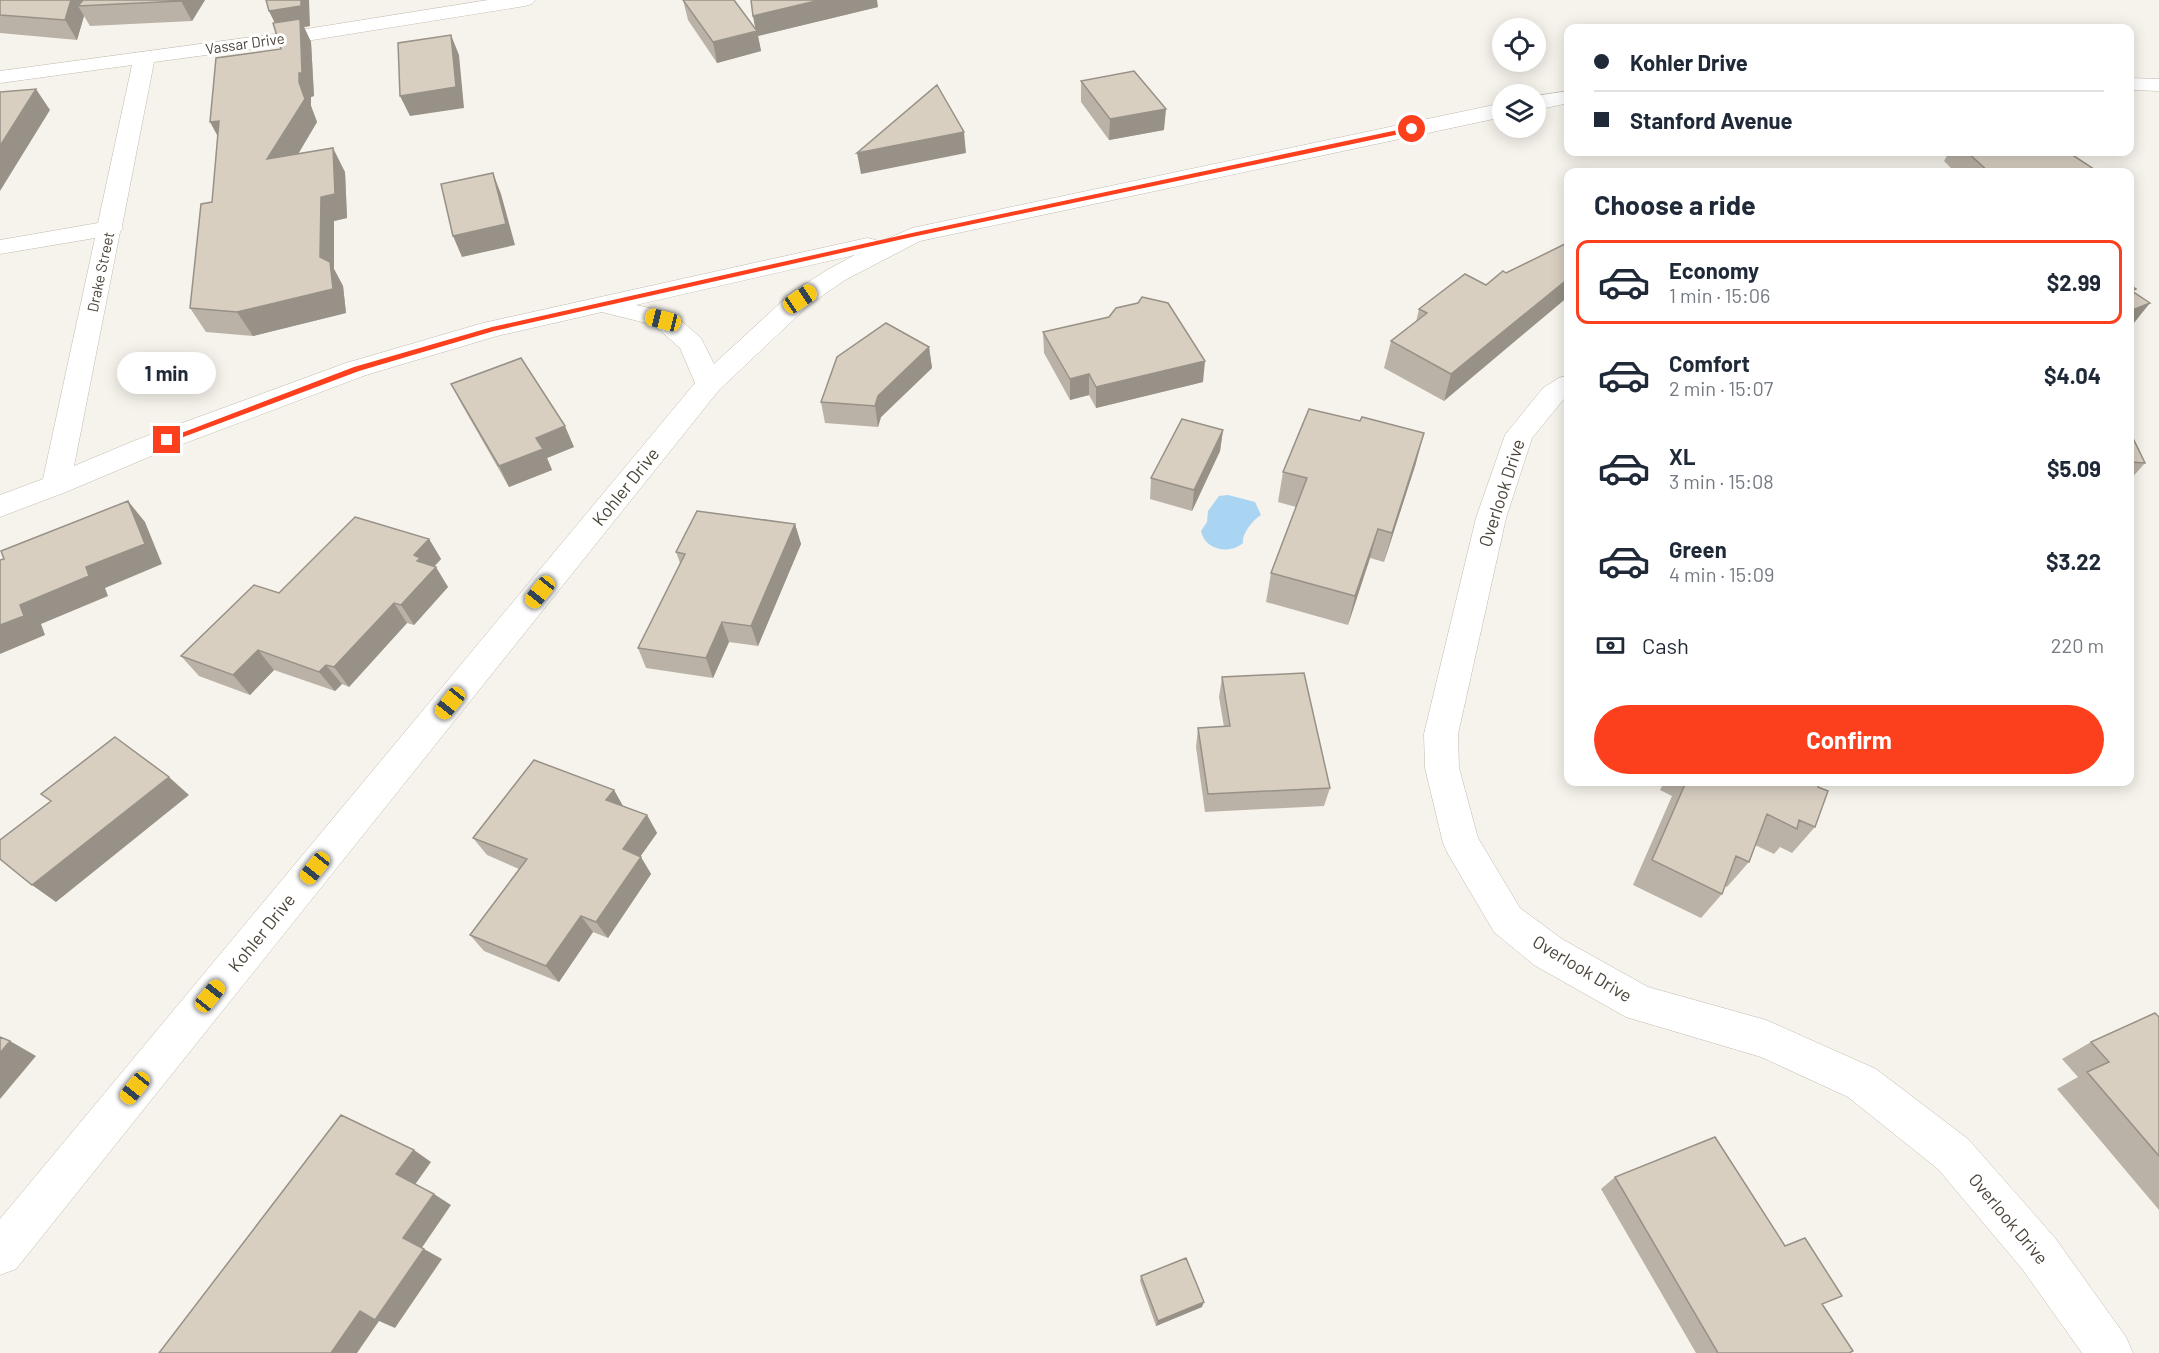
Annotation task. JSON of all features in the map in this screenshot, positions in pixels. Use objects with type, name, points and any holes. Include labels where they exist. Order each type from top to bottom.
[{"type":"street","name":"Vassar Drive","points":[[0,77],[144,59],[525,0]]},
{"type":"street","name":"Drake Street","points":[[56,485],[111,228],[144,59]]},
{"type":"street","points":[[2134,84],[2159,85]]},
{"type":"street","points":[[1546,101],[1564,98]]},
{"type":"street","name":"Kohler Drive","points":[[0,1253],[709,384],[800,299],[836,275],[912,235],[1492,112]]},
{"type":"street","points":[[0,247],[111,228]]},
{"type":"street","points":[[0,506],[146,447],[356,369],[492,329],[912,235]]},
{"type":"street","points":[[603,305],[663,320],[692,344],[709,384]]},
{"type":"street","name":"Overlook Drive","points":[[1564,387],[1553,394],[1519,435],[1491,518],[1441,734],[1442,768],[1461,843],[1507,920],[1548,952],[1640,1004],[1766,1039],[1862,1083],[1953,1154],[2039,1254],[2110,1353]]},
{"type":"water","points":[[1228,495],[1255,502],[1261,515],[1249,527],[1244,535],[1243,543],[1231,549],[1218,549],[1207,543],[1201,531],[1207,522],[1208,511],[1219,496]]},
{"type":"building","points":[[0,0],[71,0],[65,20],[0,15]]},
{"type":"building","points":[[83,0],[181,0],[181,1],[78,6]]},
{"type":"building","points":[[266,0],[301,0],[301,6],[269,11]]},
{"type":"building","points":[[683,0],[734,0],[757,31],[713,42]]},
{"type":"building","points":[[751,0],[820,0],[753,16]]},
{"type":"building","points":[[300,19],[302,73],[299,73],[299,82],[305,99],[267,159],[333,148],[335,194],[321,197],[320,257],[330,262],[333,289],[237,312],[190,308],[201,204],[212,202],[219,121],[210,122],[216,58],[281,49],[273,23]]},
{"type":"building","points":[[451,35],[456,87],[400,96],[398,43]]},
{"type":"building","points":[[1134,71],[1166,109],[1110,119],[1081,81]]},
{"type":"building","points":[[937,85],[964,132],[857,153]]},
{"type":"building","points":[[36,89],[0,146],[0,92]]},
{"type":"building","points":[[1971,156],[2074,156],[2092,168],[1985,168]]},
{"type":"building","points":[[493,173],[506,224],[453,236],[441,184]]},
{"type":"building","points":[[1564,244],[1564,282],[1451,374],[1391,341],[1427,313],[1419,309],[1465,274],[1486,285],[1503,271],[1506,273]]},
{"type":"building","points":[[2134,292],[2150,303],[2134,309]]},
{"type":"building","points":[[1142,297],[1168,303],[1205,361],[1096,387],[1089,374],[1070,379],[1043,332],[1109,317],[1116,308],[1138,303]]},
{"type":"building","points":[[886,323],[929,347],[878,396],[875,406],[821,402],[837,357]]},
{"type":"building","points":[[521,358],[565,426],[536,438],[543,449],[499,466],[451,384]]},
{"type":"building","points":[[1309,409],[1360,421],[1362,417],[1424,433],[1392,533],[1378,529],[1355,596],[1271,573],[1307,478],[1283,472]]},
{"type":"building","points":[[1182,419],[1223,430],[1194,490],[1151,478]]},
{"type":"building","points":[[2134,440],[2145,463],[2134,462]]},
{"type":"building","points":[[128,501],[145,544],[86,567],[89,576],[20,605],[24,616],[0,625],[0,560],[4,559],[1,551]]},
{"type":"building","points":[[697,511],[795,524],[751,626],[722,622],[706,658],[638,648],[685,554],[676,552]]},
{"type":"building","points":[[355,517],[429,539],[414,555],[420,558],[417,561],[436,567],[401,605],[394,603],[334,667],[326,665],[319,672],[258,650],[233,675],[181,656],[254,585],[279,593]]},
{"type":"building","points":[[1304,673],[1330,788],[1208,794],[1198,728],[1230,726],[1222,677]]},
{"type":"building","points":[[115,737],[169,777],[32,885],[0,859],[0,840],[51,801],[41,794]]},
{"type":"building","points":[[534,760],[614,790],[606,800],[647,815],[623,849],[641,857],[596,922],[581,916],[546,966],[470,935],[527,859],[473,838]]},
{"type":"building","points":[[1684,786],[1818,786],[1828,791],[1815,827],[1799,820],[1797,829],[1767,814],[1749,862],[1736,856],[1722,894],[1652,860]]},
{"type":"building","points":[[2155,1013],[2159,1017],[2159,1156],[2087,1072],[2109,1062],[2091,1042]]},
{"type":"building","points":[[0,1037],[10,1041],[0,1053]]},
{"type":"building","points":[[341,1115],[414,1150],[396,1174],[434,1194],[403,1238],[424,1249],[375,1320],[360,1311],[331,1353],[159,1353]]},
{"type":"building","points":[[1715,1137],[1785,1246],[1805,1238],[1842,1296],[1822,1304],[1853,1351],[1849,1353],[1718,1353],[1615,1177]]},
{"type":"building","points":[[1186,1258],[1204,1302],[1158,1321],[1141,1276]]},
{"type":"route","points":[[167,440],[356,369],[492,329],[912,235],[1412,129]]}]
